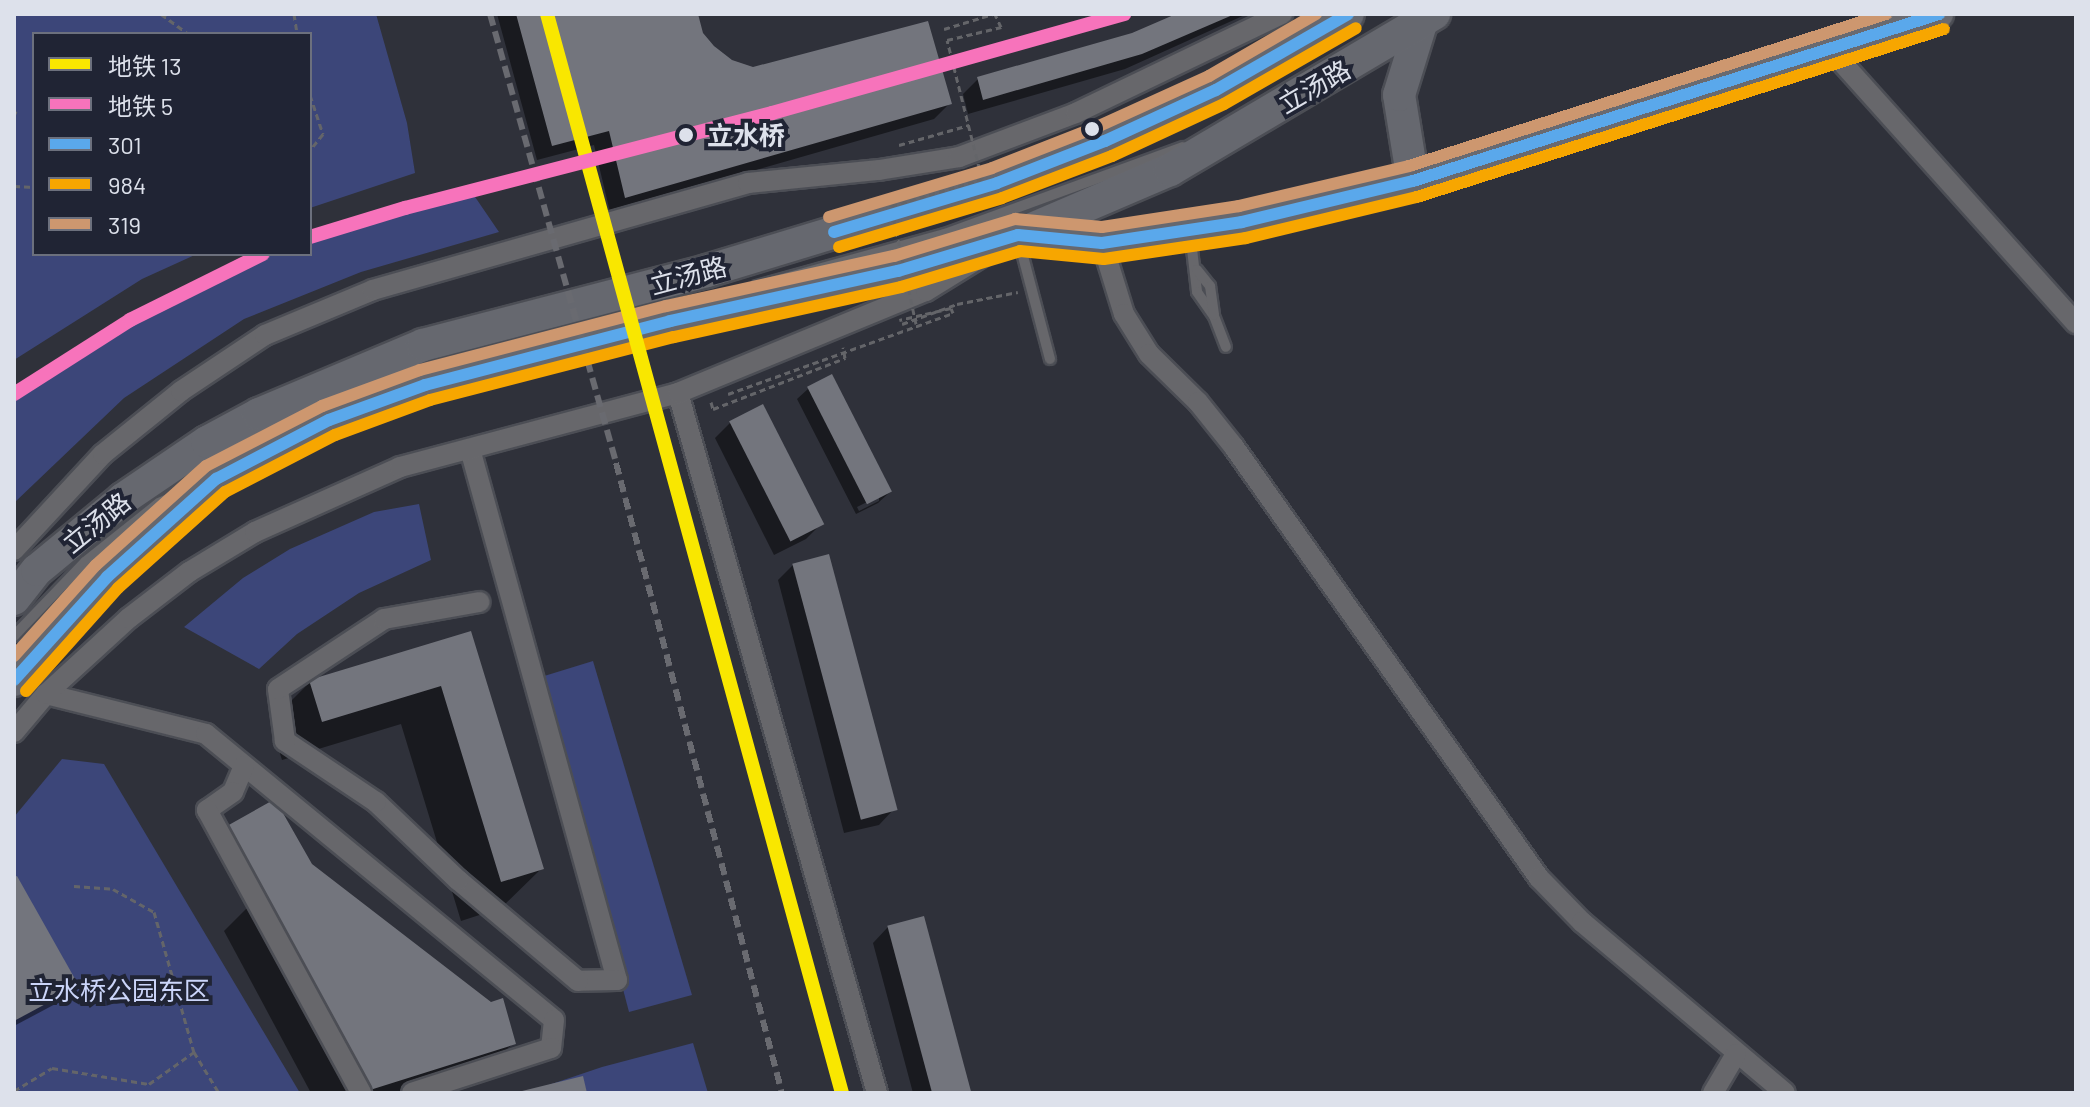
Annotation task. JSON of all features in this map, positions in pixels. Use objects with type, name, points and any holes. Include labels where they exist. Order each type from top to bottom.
[{"type":"main road","name":"立汤路","points":[[14,599],[22,570],[207,442],[259,414],[423,345],[707,271],[997,183],[1105,141],[1216,90],[1348,14]]},
{"type":"main road","name":"立汤路","points":[[17,679],[107,577],[216,479],[329,420],[425,385],[670,321],[883,275],[1018,235],[1170,170],[1428,19]]},
{"type":"main road","points":[[1018,235],[1102,243],[1242,222],[1413,181],[1399,95],[1428,19]]},
{"type":"street","name":"立汤路","points":[[22,570],[103,454],[181,391],[278,329],[373,290],[748,183],[879,170],[959,157],[1076,113],[1282,14]]},
{"type":"street","points":[[1413,181],[1939,14]]},
{"type":"street","points":[[1829,48],[2076,323]]},
{"type":"street","name":"立汤路","points":[[14,732],[46,694],[129,618],[189,572],[255,532],[400,467],[678,393],[926,291],[1018,235]]},
{"type":"street","points":[[1102,243],[1124,314],[1149,354],[1198,402],[1234,447],[1539,878],[1582,922],[1785,1093]]},
{"type":"street","points":[[678,393],[877,1093]]},
{"type":"street","points":[[470,449],[617,980],[578,981],[458,880],[376,802],[285,741],[278,689],[384,619],[479,602]]},
{"type":"street","points":[[46,694],[206,734],[554,1020],[551,1048],[412,1093]]},
{"type":"street","points":[[244,766],[233,792],[207,810],[361,1093]]},
{"type":"street","points":[[1713,1093],[1736,1054]]},
{"type":"lane","points":[[670,321],[742,291],[945,234],[1241,127]]},
{"type":"lane","points":[[1190,230],[1197,270],[1197,292],[1214,316],[1226,347]]},
{"type":"lane","points":[[1018,235],[1050,359]]},
{"type":"lane","points":[[14,636],[85,562],[159,503],[216,479]]},
{"type":"path","points":[[161,14],[186,32]]},
{"type":"path","points":[[916,324],[891,206],[982,179],[947,40],[1001,27],[994,14],[944,29]]},
{"type":"path","points":[[312,101],[323,134],[312,148]]},
{"type":"path","points":[[899,145],[969,125]]},
{"type":"path","points":[[896,326],[957,304],[1025,291]]},
{"type":"path","points":[[728,394],[953,313],[951,308],[899,320]]},
{"type":"path","points":[[711,401],[713,409],[845,358],[843,346],[873,334]]},
{"type":"path","points":[[74,886],[113,889],[154,912],[194,1052],[219,1093]]},
{"type":"path","points":[[146,1093],[149,1084],[194,1052]]},
{"type":"path","points":[[14,1091],[52,1068],[149,1084]]},
{"type":"green space","points":[[14,14],[376,14],[407,123],[415,173],[312,207],[312,32],[32,32],[32,256],[193,256],[142,279],[14,360]]},
{"type":"green space","points":[[471,191],[499,232],[361,272],[244,319],[124,398],[14,503],[14,394],[130,320],[254,257],[312,256],[312,236]]},
{"type":"green space","points":[[419,504],[431,560],[359,593],[297,634],[259,669],[184,627],[243,578],[290,549],[374,512]]},
{"type":"green space","points":[[593,661],[692,995],[629,1012],[541,677]]},
{"type":"green space","name":"立水桥公园东区","points":[[62,759],[104,764],[300,1093],[14,1093],[14,817]]},
{"type":"green space","points":[[693,1043],[708,1093],[525,1093],[602,1067]]},
{"type":"building","name":"立水桥","points":[[516,14],[698,14],[703,33],[714,46],[732,60],[753,67],[928,21],[952,104],[625,198],[609,131],[552,146]]},
{"type":"building","points":[[1176,14],[1235,14],[1142,54],[983,100],[977,77],[1132,33]]},
{"type":"building","points":[[832,374],[892,492],[867,504],[807,387]]},
{"type":"building","points":[[763,404],[824,524],[790,542],[729,421]]},
{"type":"building","points":[[829,554],[898,810],[861,820],[792,564]]},
{"type":"building","points":[[471,631],[544,869],[501,882],[441,686],[322,722],[309,680]]},
{"type":"building","points":[[275,799],[312,864],[491,1002],[503,998],[516,1044],[370,1090],[227,826]]},
{"type":"building","points":[[17,876],[79,986],[14,1021],[14,877]]},
{"type":"building","points":[[924,916],[971,1093],[932,1093],[887,926]]},
{"type":"building","points":[[583,1076],[587,1093],[518,1093],[518,1092]]},
{"type":"railway","points":[[490,14],[616,463],[782,1093]]},
{"type":"metro line","name":"13","points":[[547,14],[842,1093]]},
{"type":"metro line","name":"5","points":[[312,236],[405,208],[772,113],[1124,14]]},
{"type":"metro line","name":"5","points":[[14,394],[130,320],[259,256]]},
{"type":"transit line","name":"319","points":[[829,217],[992,168],[1099,126],[1209,76],[1316,14]]},
{"type":"transit line","name":"301","points":[[834,232],[997,183],[1105,141],[1216,90],[1348,14]]},
{"type":"transit line","name":"319","points":[[14,656],[96,565],[206,466],[322,406],[420,370],[666,306],[894,256],[1015,219],[1102,227],[1239,206],[1409,166],[1886,14]]},
{"type":"transit line","name":"301","points":[[14,680],[107,577],[216,479],[329,420],[425,385],[670,321],[898,271],[1018,235],[1102,243],[1242,222],[1413,181],[1939,14]]},
{"type":"transit line","name":"984","points":[[839,247],[1002,198],[1112,156],[1224,104],[1356,28]]},
{"type":"transit line","name":"984","points":[[26,691],[118,588],[225,492],[335,435],[430,400],[674,337],[901,287],[1020,251],[1104,259],[1246,238],[1417,197],[1944,29]]},
{"type":"place","name":"立水桥","points":[[686,135]]}]
